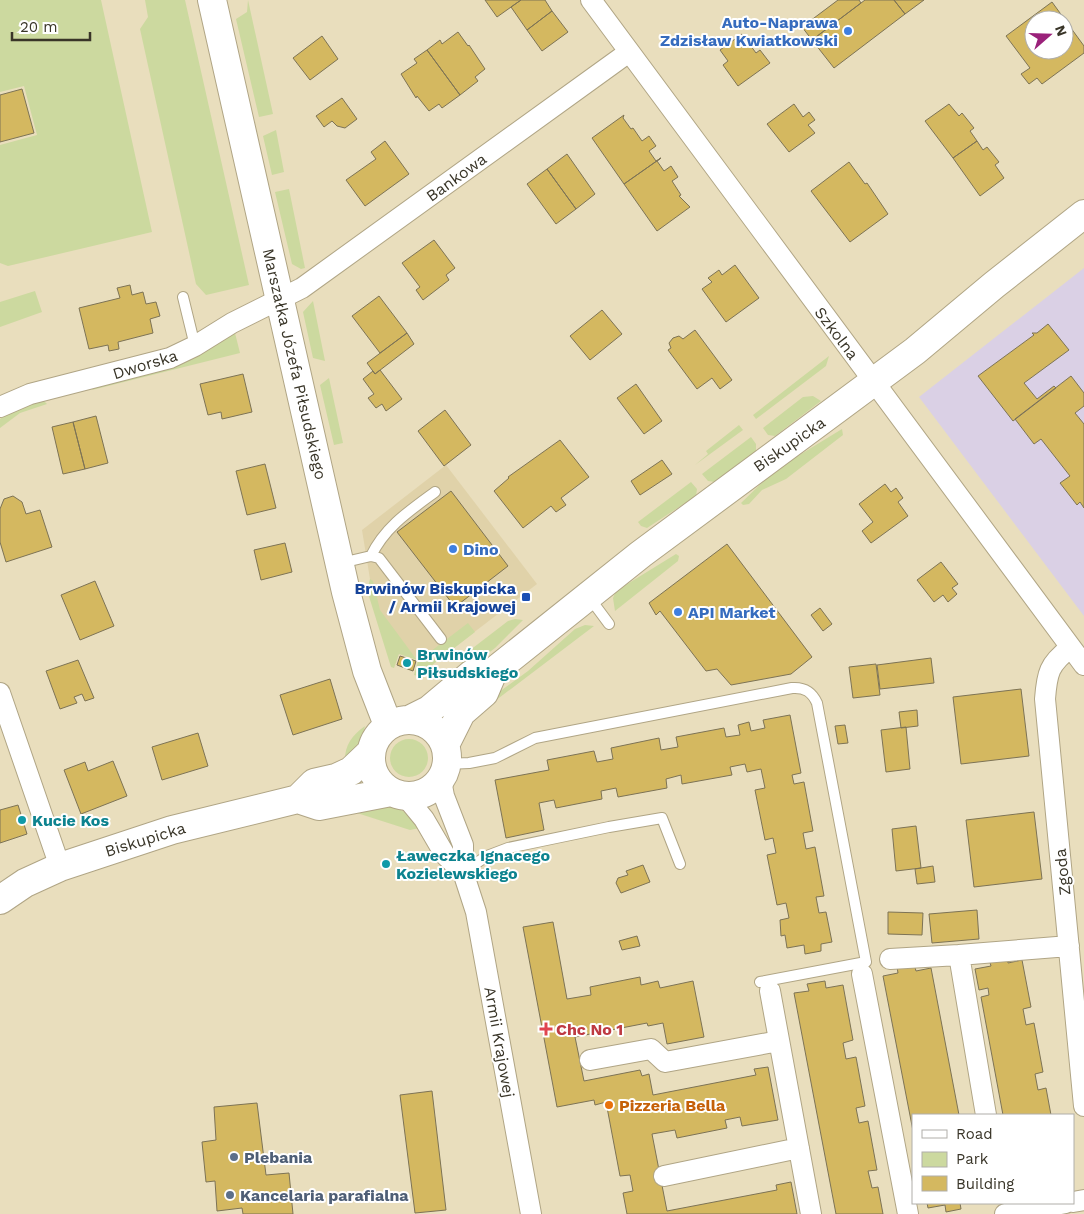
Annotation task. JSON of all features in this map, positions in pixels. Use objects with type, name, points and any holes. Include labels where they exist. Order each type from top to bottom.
[{"type":"main road","name":"Marszałka Józefa Piłsudskiego","points":[[212,0],[340,563],[365,664],[400,722]]},
{"type":"main road","name":"Biskupicka","points":[[444,763],[461,713],[484,693],[493,672],[749,472],[874,382],[1084,214]]},
{"type":"main road","name":"Biskupicka","points":[[400,722],[429,710],[472,674],[493,672]]},
{"type":"main road","points":[[400,722],[430,725],[439,734],[444,763],[425,793],[398,794],[375,775],[371,752],[378,734],[400,722]]},
{"type":"main road","name":"Biskupicka","points":[[0,900],[25,883],[60,866],[172,830],[298,799],[314,783],[336,778],[351,770],[371,752]]},
{"type":"main road","name":"Biskupicka","points":[[298,799],[319,806],[398,794]]},
{"type":"street","name":"Szkolna","points":[[591,0],[1084,665]]},
{"type":"street","name":"Bankowa","points":[[280,299],[309,284],[629,52]]},
{"type":"street","name":"Dworska","points":[[0,407],[30,394],[148,365],[195,346],[232,323],[280,299]]},
{"type":"street","name":"Zgoda","points":[[1070,648],[1055,660],[1046,675],[1045,699],[1069,946],[1079,991],[1084,1106]]},
{"type":"street","points":[[0,693],[60,866]]},
{"type":"street","name":"Armii Krajowej","points":[[444,763],[444,796],[463,845],[463,872],[478,920],[531,1214]]},
{"type":"street","name":"Armii Krajowej","points":[[398,794],[424,819],[445,855],[463,872]]},
{"type":"street","points":[[890,959],[1069,946]]},
{"type":"street","points":[[959,955],[986,1114]]},
{"type":"street","points":[[862,974],[908,1214]]},
{"type":"street","points":[[765,987],[779,1042],[811,1214]]},
{"type":"street","points":[[590,1060],[651,1049],[665,1062],[779,1042]]},
{"type":"street","points":[[664,1176],[799,1148]]},
{"type":"street","points":[[1004,1214],[1060,1204]]},
{"type":"lane","points":[[183,297],[195,346]]},
{"type":"lane","points":[[371,556],[384,533],[435,492]]},
{"type":"lane","points":[[340,563],[371,556],[378,558],[385,564],[441,639]]},
{"type":"lane","points":[[588,596],[609,624]]},
{"type":"lane","points":[[444,763],[469,763],[495,758],[534,738],[792,688],[801,688],[809,692],[817,703],[866,962],[765,987]]},
{"type":"lane","points":[[463,872],[487,856],[508,848],[662,818],[680,864]]},
{"type":"shaded area","points":[[1084,268],[1084,616],[919,397]]},
{"type":"shaded area","points":[[446,465],[537,584],[430,666],[418,661],[379,613],[370,579],[362,530]]},
{"type":"green space","points":[[0,0],[101,0],[152,232],[8,266],[0,263],[0,145],[37,135],[24,86],[0,92]]},
{"type":"green space","points":[[145,0],[185,0],[249,285],[206,295],[196,284],[140,29],[148,17]]},
{"type":"green space","points":[[248,0],[273,114],[259,117],[236,19],[247,12]]},
{"type":"green space","points":[[276,130],[284,172],[272,175],[263,136]]},
{"type":"green space","points":[[289,189],[305,268],[301,269],[292,264],[275,192]]},
{"type":"green space","points":[[35,291],[42,312],[0,327],[0,302]]},
{"type":"green space","points":[[313,301],[325,361],[313,358],[303,312]]},
{"type":"green space","points":[[235,333],[240,353],[92,390],[94,387]]},
{"type":"green space","points":[[829,356],[826,366],[756,419],[753,415]]},
{"type":"green space","points":[[329,378],[343,443],[334,445],[320,385]]},
{"type":"green space","points":[[813,396],[821,401],[775,436],[768,435],[763,428],[803,397]]},
{"type":"green space","points":[[43,400],[47,404],[20,413],[0,428],[0,419],[20,408]]},
{"type":"green space","points":[[739,425],[743,430],[695,465],[708,454],[706,451]]},
{"type":"green space","points":[[842,429],[843,435],[786,479],[762,490],[749,504],[743,505],[741,503],[775,470]]},
{"type":"green space","points":[[751,437],[756,444],[756,451],[715,482],[708,481],[702,474]]},
{"type":"green space","points":[[691,482],[697,489],[696,496],[647,528],[641,526],[638,522]]},
{"type":"green space","points":[[676,554],[679,556],[678,561],[615,611],[613,598],[616,591]]},
{"type":"green space","points":[[370,579],[373,581],[380,610],[417,660],[399,654],[394,668],[391,667],[367,590]]},
{"type":"green space","points":[[515,619],[523,620],[495,648],[461,674],[462,660],[465,654],[508,621]]},
{"type":"green space","points":[[468,623],[475,632],[418,676],[414,675],[418,661]]},
{"type":"green space","points":[[585,625],[594,626],[491,704],[484,703],[528,671],[575,629]]},
{"type":"green space","points":[[365,726],[358,750],[345,764],[349,742]]},
{"type":"green space","points":[[409,739],[423,744],[428,758],[423,772],[409,777],[395,772],[390,758],[395,744]]},
{"type":"green space","points":[[388,803],[408,814],[420,828],[410,830],[357,813]]},
{"type":"building","points":[[485,0],[521,0],[497,17]]},
{"type":"building","points":[[521,0],[545,0],[552,11],[527,30],[511,7]]},
{"type":"building","points":[[838,0],[859,0],[861,3],[812,40],[802,27]]},
{"type":"building","points":[[865,0],[894,0],[905,14],[834,68],[812,40]]},
{"type":"building","points":[[894,0],[924,0],[905,14]]},
{"type":"building","points":[[1052,2],[1058,10],[1041,10]]},
{"type":"building","points":[[552,11],[568,32],[542,51],[527,30]]},
{"type":"building","points":[[1024,23],[1024,60],[1006,36]]},
{"type":"building","points":[[458,32],[485,69],[475,77],[478,81],[460,95],[427,50],[440,40],[442,44]]},
{"type":"building","points":[[1074,32],[1084,46],[1084,53],[1042,84],[1037,78],[1029,84],[1021,74],[1030,68],[1024,60],[1074,60]]},
{"type":"building","points":[[742,34],[756,53],[760,50],[770,63],[738,86],[723,65],[728,61],[720,50]]},
{"type":"building","points":[[322,36],[338,59],[310,80],[293,58]]},
{"type":"building","points":[[427,50],[460,95],[442,108],[439,104],[429,111],[417,96],[416,98],[401,74],[417,63],[414,59]]},
{"type":"building","points":[[22,89],[34,133],[0,142],[0,95]]},
{"type":"building","points":[[342,98],[357,119],[345,128],[337,126],[332,121],[324,127],[316,116]]},
{"type":"building","points":[[794,104],[803,117],[809,112],[815,120],[808,125],[815,133],[789,152],[767,124]]},
{"type":"building","points":[[949,104],[959,116],[962,113],[974,128],[970,131],[977,141],[953,158],[925,121]]},
{"type":"building","points":[[624,115],[623,118],[642,141],[649,136],[656,146],[649,151],[656,161],[661,158],[624,184],[592,138]]},
{"type":"building","points":[[385,141],[409,174],[365,206],[346,180],[376,159],[371,152]]},
{"type":"building","points":[[977,141],[983,150],[987,147],[999,162],[995,165],[1004,178],[980,196],[953,158]]},
{"type":"building","points":[[567,154],[595,194],[576,209],[547,169]]},
{"type":"building","points":[[661,158],[657,161],[664,171],[671,166],[678,177],[672,181],[681,195],[679,196],[690,207],[657,231],[624,184]]},
{"type":"building","points":[[849,162],[865,184],[867,183],[888,214],[850,242],[811,191]]},
{"type":"building","points":[[547,169],[576,209],[556,224],[527,184]]},
{"type":"building","points":[[434,240],[455,268],[446,275],[449,280],[423,300],[416,290],[420,287],[402,263]]},
{"type":"building","points":[[735,265],[759,298],[726,322],[702,289],[712,282],[708,278],[719,270],[722,275]]},
{"type":"building","points":[[130,285],[132,295],[143,292],[146,304],[156,302],[160,316],[150,319],[153,333],[118,342],[119,349],[109,351],[108,345],[89,349],[79,308],[120,298],[117,288]]},
{"type":"building","points":[[379,296],[407,333],[380,353],[352,316]]},
{"type":"building","points":[[602,310],[622,334],[590,360],[570,336]]},
{"type":"building","points":[[1048,324],[1069,350],[1024,383],[1037,399],[1054,386],[1056,388],[1013,421],[978,376],[1034,335],[1032,333],[1037,333]]},
{"type":"building","points":[[695,330],[732,380],[720,389],[712,378],[697,389],[668,350],[671,348],[669,343],[673,338],[679,336],[683,339]]},
{"type":"building","points":[[407,333],[414,344],[375,374],[367,363]]},
{"type":"building","points":[[380,370],[402,399],[386,411],[382,404],[376,408],[368,398],[374,394],[363,379],[373,371],[375,374]]},
{"type":"building","points":[[243,374],[252,412],[222,419],[221,412],[208,415],[200,384]]},
{"type":"building","points":[[1071,376],[1084,393],[1084,406],[1075,413],[1084,424],[1084,508],[1080,502],[1077,505],[1060,483],[1070,476],[1041,439],[1034,444],[1015,419]]},
{"type":"building","points":[[636,384],[662,421],[644,434],[617,398]]},
{"type":"building","points":[[445,410],[471,445],[444,466],[418,431]]},
{"type":"building","points":[[96,416],[108,463],[85,469],[73,422]]},
{"type":"building","points":[[73,422],[85,469],[63,474],[52,427]]},
{"type":"building","points":[[560,440],[589,477],[561,498],[566,505],[556,512],[551,506],[523,528],[494,491],[508,477]]},
{"type":"building","points":[[662,460],[672,474],[640,495],[631,481]]},
{"type":"building","points":[[265,464],[276,508],[247,515],[236,471]]},
{"type":"building","points":[[885,484],[891,492],[896,488],[903,498],[898,502],[908,516],[871,543],[862,531],[873,522],[859,504]]},
{"type":"building","name":"Dino","points":[[451,491],[508,566],[455,607],[397,532]]},
{"type":"building","points":[[13,496],[22,502],[26,514],[40,510],[52,547],[6,562],[0,542],[0,509],[4,499]]},
{"type":"building","points":[[285,543],[292,572],[261,580],[254,550]]},
{"type":"building","points":[[727,544],[812,657],[791,674],[731,685],[717,669],[706,671],[660,611],[656,615],[649,603]]},
{"type":"building","points":[[941,562],[958,584],[952,588],[957,594],[948,602],[943,595],[934,602],[917,580]]},
{"type":"building","points":[[95,581],[114,626],[80,640],[61,595]]},
{"type":"building","points":[[820,608],[832,624],[823,631],[811,615]]},
{"type":"building","name":"Brwinów Piłsudskiego","points":[[400,656],[416,661],[413,671],[397,665]]},
{"type":"building","points":[[931,658],[934,683],[880,689],[877,665]]},
{"type":"building","points":[[78,660],[94,698],[85,701],[82,694],[74,697],[77,703],[60,709],[46,671]]},
{"type":"building","points":[[876,664],[880,695],[853,698],[849,667]]},
{"type":"building","points":[[330,679],[342,719],[293,735],[280,695]]},
{"type":"building","points":[[1021,689],[1029,756],[961,764],[953,697]]},
{"type":"building","points":[[917,710],[918,726],[901,728],[899,712]]},
{"type":"building","points":[[790,715],[801,773],[792,775],[794,784],[804,782],[813,831],[803,833],[806,849],[815,847],[824,896],[816,897],[819,913],[826,912],[832,942],[821,944],[821,951],[805,954],[804,945],[787,948],[785,935],[781,936],[780,920],[789,918],[786,903],[777,905],[767,855],[776,853],[773,838],[765,840],[755,790],[765,788],[761,769],[747,772],[745,764],[730,767],[732,775],[682,784],[681,775],[666,779],[667,788],[618,797],[616,788],[601,791],[602,799],[556,808],[554,800],[539,803],[544,830],[506,838],[495,780],[549,770],[547,760],[594,751],[597,762],[613,759],[611,748],[659,738],[661,750],[678,747],[676,737],[724,728],[726,737],[740,735],[738,725],[749,722],[751,731],[765,728],[763,720]]},
{"type":"building","points":[[845,725],[848,743],[838,744],[835,726]]},
{"type":"building","points":[[906,727],[910,769],[886,772],[881,730]]},
{"type":"building","points":[[198,733],[208,766],[162,780],[152,747]]},
{"type":"building","points":[[113,761],[127,796],[81,814],[64,770],[85,762],[88,771]]},
{"type":"building","points":[[18,805],[27,834],[0,843],[0,810]]},
{"type":"building","points":[[1034,812],[1042,879],[974,887],[966,820]]},
{"type":"building","points":[[916,826],[921,868],[896,871],[892,829]]},
{"type":"building","points":[[643,865],[650,882],[621,893],[616,883],[618,878],[628,875],[626,871]]},
{"type":"building","points":[[933,866],[935,882],[917,884],[915,869]]},
{"type":"building","points":[[977,910],[979,939],[932,943],[929,914]]},
{"type":"building","points":[[888,912],[923,913],[922,935],[888,934]]},
{"type":"building","points":[[553,922],[567,999],[591,995],[590,987],[640,977],[641,985],[658,981],[660,988],[693,981],[704,1037],[667,1044],[663,1023],[648,1026],[647,1023],[575,1037],[584,1081],[640,1070],[642,1076],[649,1074],[653,1095],[756,1075],[754,1069],[768,1067],[778,1120],[742,1126],[740,1117],[725,1120],[727,1128],[677,1138],[675,1130],[652,1134],[667,1211],[777,1190],[776,1185],[791,1182],[797,1214],[627,1214],[623,1193],[633,1191],[630,1175],[620,1176],[606,1102],[595,1105],[594,1100],[557,1107],[523,927]]},
{"type":"building","points":[[637,936],[640,946],[622,950],[619,941]]},
{"type":"building","points":[[1007,956],[1008,963],[1022,960],[1031,1007],[1023,1009],[1026,1025],[1034,1023],[1043,1072],[1035,1074],[1038,1090],[1046,1088],[1051,1114],[1003,1114],[981,997],[989,995],[988,988],[979,990],[975,969],[991,966],[989,959]]},
{"type":"building","points":[[914,964],[916,971],[931,968],[959,1114],[912,1114],[912,1126],[883,976],[898,973],[897,967]]},
{"type":"building","points":[[825,981],[826,988],[843,985],[853,1040],[843,1043],[846,1059],[856,1057],[865,1106],[856,1108],[859,1123],[868,1121],[877,1170],[868,1171],[872,1188],[878,1187],[883,1214],[836,1214],[794,993],[809,991],[807,984]]},
{"type":"building","points":[[432,1091],[446,1210],[415,1213],[400,1095]]},
{"type":"building","name":"Plebania","points":[[257,1103],[266,1175],[289,1173],[293,1214],[243,1214],[242,1208],[217,1211],[215,1181],[206,1182],[202,1142],[216,1140],[214,1107]]},
{"type":"building","points":[[927,1204],[960,1204],[961,1209],[946,1212],[945,1205],[928,1208]]},
{"type":"place","name":"Auto-Naprawa Zdzisław Kwiatkowski","points":[[848,31]]},
{"type":"place","name":"Dino","points":[[453,549]]},
{"type":"place","name":"Brwinów Biskupicka / Armii Krajowej","points":[[526,597]]},
{"type":"place","name":"API Market","points":[[678,612]]},
{"type":"place","name":"Brwinów Piłsudskiego","points":[[407,663]]},
{"type":"place","name":"Kucie Kos","points":[[22,820]]},
{"type":"place","name":"Ławeczka Ignacego Kozielewskiego","points":[[386,864]]},
{"type":"place","name":"Chc No 1","points":[[546,1029]]},
{"type":"place","name":"Pizzeria Bella","points":[[609,1105]]},
{"type":"place","name":"Plebania","points":[[234,1157]]},
{"type":"place","name":"Kancelaria parafialna","points":[[230,1195]]}]
